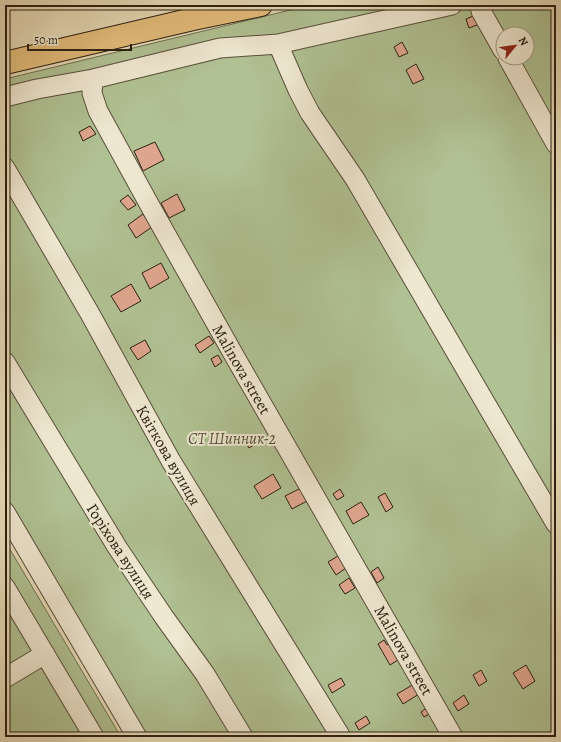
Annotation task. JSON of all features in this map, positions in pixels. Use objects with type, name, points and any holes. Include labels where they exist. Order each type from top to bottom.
[{"type":"main road","points":[[5,63],[261,5]]},
{"type":"street","points":[[5,97],[37,89],[93,79],[220,48],[278,44],[452,5]]},
{"type":"street","points":[[480,5],[481,11],[495,36]]},
{"type":"street","points":[[278,44],[295,84],[310,113],[355,179],[556,524]]},
{"type":"street","points":[[512,66],[556,144]]},
{"type":"street","name":"Malinova street","points":[[93,79],[92,93],[98,111],[148,204],[453,737]]},
{"type":"street","name":"Квіткова вулиця","points":[[5,168],[89,312],[171,461],[341,737]]},
{"type":"street","name":"Горіхова вулиця","points":[[5,362],[117,547],[164,617],[205,674],[244,737]]},
{"type":"street","points":[[5,512],[137,737]]},
{"type":"street","points":[[5,587],[94,737]]},
{"type":"street","points":[[5,678],[45,654]]},
{"type":"green space","name":"СТ Шинник-2","points":[[311,5],[556,5],[556,737],[148,737],[5,497],[5,79]]},
{"type":"green space","points":[[5,541],[121,737],[5,737]]},
{"type":"building","points":[[478,14],[482,23],[469,28],[466,19]]},
{"type":"building","points":[[402,42],[408,53],[399,57],[394,47]]},
{"type":"building","points":[[416,64],[424,79],[413,84],[406,70]]},
{"type":"building","points":[[90,126],[96,134],[83,141],[79,132]]},
{"type":"building","points":[[155,142],[164,160],[143,171],[134,151]]},
{"type":"building","points":[[177,194],[185,210],[169,218],[161,203]]},
{"type":"building","points":[[128,195],[136,205],[128,210],[120,201]]},
{"type":"building","points":[[143,214],[152,227],[136,238],[128,225]]},
{"type":"building","points":[[161,263],[169,278],[150,289],[142,273]]},
{"type":"building","points":[[131,284],[141,301],[121,312],[111,296]]},
{"type":"building","points":[[209,336],[214,343],[200,353],[195,345]]},
{"type":"building","points":[[145,340],[151,351],[138,360],[130,348]]},
{"type":"building","points":[[218,355],[222,362],[215,367],[211,359]]},
{"type":"building","points":[[256,434],[260,441],[249,448],[245,442]]},
{"type":"building","points":[[273,474],[281,488],[262,499],[254,486]]},
{"type":"building","points":[[301,488],[307,501],[292,509],[285,496]]},
{"type":"building","points":[[340,489],[344,496],[337,500],[333,494]]},
{"type":"building","points":[[385,493],[393,507],[386,512],[378,497]]},
{"type":"building","points":[[361,502],[369,515],[353,524],[346,511]]},
{"type":"building","points":[[338,556],[346,568],[336,575],[328,562]]},
{"type":"building","points":[[378,567],[384,578],[377,583],[371,572]]},
{"type":"building","points":[[349,578],[355,588],[345,594],[339,585]]},
{"type":"building","points":[[384,640],[387,645],[389,643],[401,658],[390,665],[378,644]]},
{"type":"building","points":[[526,665],[535,681],[523,689],[513,673]]},
{"type":"building","points":[[481,670],[487,681],[479,686],[473,675]]},
{"type":"building","points":[[341,678],[345,685],[332,693],[328,685]]},
{"type":"building","points":[[414,684],[419,694],[403,704],[397,694]]},
{"type":"building","points":[[464,695],[469,704],[458,711],[453,703]]},
{"type":"building","points":[[428,707],[431,713],[424,717],[421,712]]},
{"type":"building","points":[[366,716],[370,723],[359,730],[355,723]]}]
